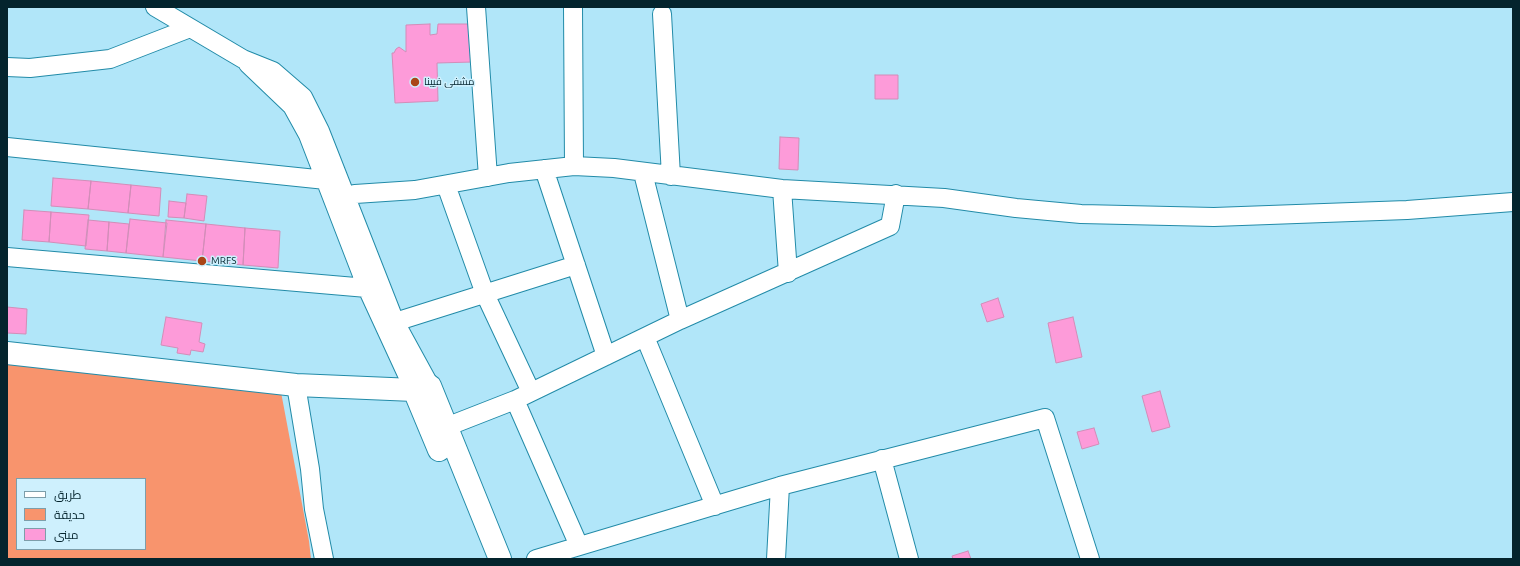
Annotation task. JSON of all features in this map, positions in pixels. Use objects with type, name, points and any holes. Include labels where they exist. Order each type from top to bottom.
[{"type":"main road","points":[[7,353],[296,385],[422,388]]},
{"type":"main road","points":[[422,388],[446,427],[500,559]]},
{"type":"main road","points":[[422,388],[484,559]]},
{"type":"street","points":[[156,7],[243,59],[273,71],[303,97],[320,131],[366,288],[422,388]]},
{"type":"street","points":[[476,7],[488,177]]},
{"type":"street","points":[[573,7],[574,166]]},
{"type":"street","points":[[662,14],[671,176]]},
{"type":"street","points":[[7,67],[30,68],[110,59],[190,28]]},
{"type":"street","points":[[243,59],[292,106],[308,135],[326,180],[340,198],[395,322],[422,388]]},
{"type":"street","points":[[7,147],[326,180]]},
{"type":"street","points":[[340,198],[366,193],[394,193],[488,177],[574,166],[614,168],[782,189],[896,194],[944,198],[1016,208],[1081,214],[1214,217],[1407,210],[1513,202]]},
{"type":"street","points":[[544,169],[606,356]]},
{"type":"street","points":[[643,172],[680,320]]},
{"type":"street","points":[[446,185],[485,294],[531,392]]},
{"type":"street","points":[[782,189],[788,273]]},
{"type":"street","points":[[446,427],[515,400],[680,320],[788,273],[890,226],[896,194]]},
{"type":"street","points":[[7,257],[366,288]]},
{"type":"street","points":[[395,322],[576,265]]},
{"type":"street","points":[[646,337],[715,506]]},
{"type":"street","points":[[296,385],[310,470],[314,509],[324,559]]},
{"type":"street","points":[[515,400],[579,546]]},
{"type":"street","points":[[536,559],[780,486],[1045,418],[1090,559]]},
{"type":"street","points":[[882,459],[909,559]]},
{"type":"street","points":[[776,559],[780,486]]},
{"type":"green space","points":[[7,363],[281,392],[309,541],[311,559],[7,559]]},
{"type":"building","name":"مشفى فيينا","points":[[430,24],[430,35],[437,34],[438,24],[468,24],[473,62],[437,63],[438,101],[395,103],[392,53],[394,53],[399,47],[406,52],[406,25]]},
{"type":"building","points":[[875,75],[898,75],[898,99],[875,99]]},
{"type":"building","points":[[780,137],[799,138],[798,170],[779,169]]},
{"type":"building","points":[[53,178],[91,181],[88,209],[51,206]]},
{"type":"building","points":[[91,181],[131,185],[128,213],[88,209]]},
{"type":"building","points":[[131,185],[161,188],[159,216],[128,213]]},
{"type":"building","points":[[187,194],[207,196],[204,221],[184,218]]},
{"type":"building","points":[[169,201],[186,203],[184,218],[168,217]]},
{"type":"building","points":[[24,210],[51,212],[49,242],[22,240]]},
{"type":"building","points":[[51,212],[89,215],[86,246],[49,242]]},
{"type":"building","points":[[130,219],[167,223],[163,257],[126,253]]},
{"type":"building","points":[[88,220],[109,222],[107,251],[85,249]]},
{"type":"building","points":[[166,220],[206,224],[202,261],[163,257]]},
{"type":"building","points":[[109,222],[129,224],[126,253],[107,251]]},
{"type":"building","points":[[206,224],[245,228],[243,265],[202,261]]},
{"type":"building","points":[[245,228],[280,231],[278,268],[243,265]]},
{"type":"building","points":[[998,298],[1004,317],[987,322],[981,304]]},
{"type":"building","points":[[7,307],[27,309],[26,334],[7,333]]},
{"type":"building","points":[[166,317],[202,323],[199,342],[205,344],[203,352],[191,350],[190,355],[177,353],[178,348],[161,345]]},
{"type":"building","points":[[1073,317],[1082,357],[1056,363],[1048,323]]},
{"type":"building","points":[[1160,391],[1170,427],[1152,432],[1142,396]]},
{"type":"building","points":[[1094,428],[1099,444],[1082,449],[1077,432]]},
{"type":"building","points":[[968,551],[971,559],[953,559],[952,556]]},
{"type":"place","name":"مشفى فيينا","points":[[415,82]]},
{"type":"place","name":"MRFS","points":[[202,261]]}]
